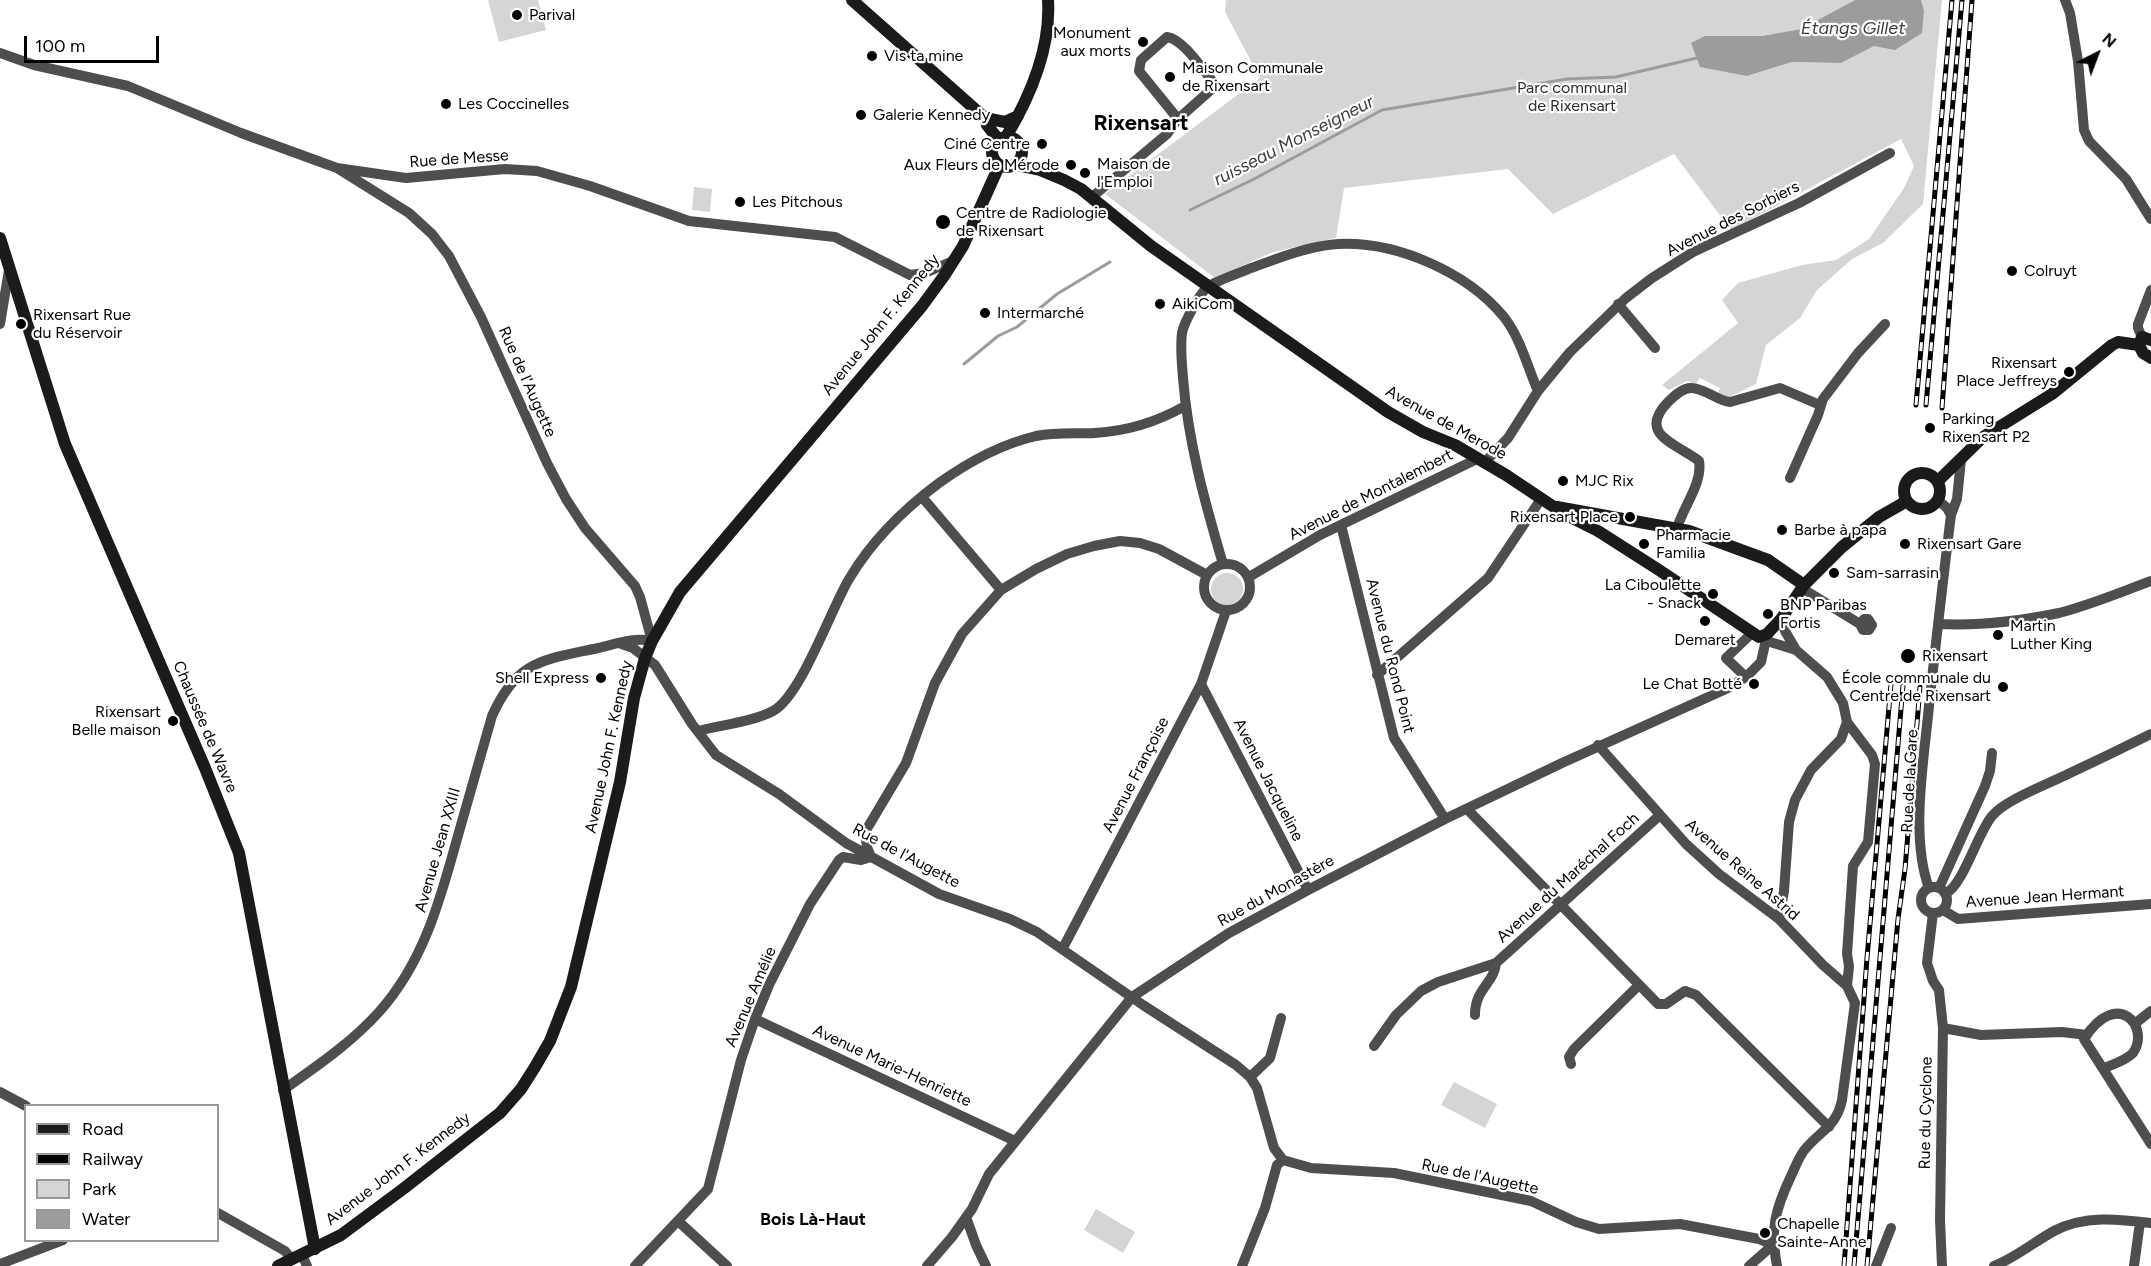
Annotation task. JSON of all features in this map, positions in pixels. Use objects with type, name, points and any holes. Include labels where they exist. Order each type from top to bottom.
[{"type":"street","points":[[852,0],[985,118],[1005,122],[1019,115]]},
{"type":"street","points":[[985,118],[987,125],[1002,138],[1019,141],[1023,154],[1016,165],[1005,168],[999,166],[992,155],[993,145],[1002,138],[1019,115],[1042,55],[1046,36],[1048,0]]},
{"type":"street","points":[[2065,0],[2070,13],[2077,52],[2084,130],[2089,141],[2126,179],[2151,219]]},
{"type":"street","points":[[1092,197],[1167,134],[1178,118],[1213,88],[1213,82],[1181,43],[1174,38],[1167,37],[1141,60],[1139,71],[1178,118]]},
{"type":"street","name":"Rue de Messe","points":[[0,53],[34,65],[128,86],[241,133],[337,168],[406,178],[505,169],[537,171],[590,186],[689,221],[834,237],[910,275],[925,273],[955,260]]},
{"type":"street","name":"Avenue des Sorbiers","points":[[1481,461],[1508,438],[1538,391],[1570,352],[1618,304],[1652,278],[1693,252],[1799,203],[1890,153]]},
{"type":"street","name":"Avenue de Merode","points":[[1016,165],[1040,170],[1064,180],[1092,197],[1151,246],[1388,412],[1414,428],[1455,445],[1566,515],[1598,531],[1752,633],[1767,638]]},
{"type":"street","name":"Avenue John F. Kennedy","points":[[278,1266],[300,1260],[370,1215],[500,1113],[521,1089],[550,1041],[571,987],[620,782],[634,698],[652,640],[680,592],[922,306],[955,260],[999,166]]},
{"type":"street","name":"Rue de l'Augette","points":[[337,168],[410,213],[432,234],[449,256],[481,317],[553,476],[585,528],[634,586],[640,597],[652,640]]},
{"type":"street","name":"Chaussée de Wavre","points":[[0,238],[65,444],[205,768],[239,853],[315,1249]]},
{"type":"street","points":[[1223,564],[1198,477],[1185,406],[1182,334],[1187,318],[1208,286],[1281,257],[1316,247],[1350,244],[1400,252],[1426,261],[1472,288],[1504,317],[1516,335],[1538,391]]},
{"type":"street","points":[[0,324],[9,270]]},
{"type":"street","points":[[2151,290],[2138,324],[2138,328],[2146,338],[2143,353],[2151,358]]},
{"type":"street","points":[[1618,304],[1655,348]]},
{"type":"street","points":[[1790,478],[1818,415],[1820,405],[1841,374],[1885,324]]},
{"type":"street","points":[[1938,481],[1961,460],[1972,446],[1990,432],[2052,394],[2112,345],[2146,338]]},
{"type":"street","points":[[1677,528],[1679,518],[1701,472],[1699,461],[1668,442],[1658,430],[1655,422],[1657,414],[1670,400],[1688,388],[1694,388],[1724,402],[1730,402],[1780,388],[1820,405]]},
{"type":"street","points":[[698,731],[759,716],[773,711],[786,700],[798,683],[837,600],[851,576],[896,520],[939,483],[1006,446],[1036,436],[1095,433],[1137,427],[1168,416],[1185,406]]},
{"type":"street","name":"Rue de la Gare","points":[[1938,890],[1924,872],[1920,819],[1938,624],[1951,515],[1957,499],[1961,460]]},
{"type":"street","name":"Avenue de Montalembert","points":[[1249,577],[1320,534],[1481,461]]},
{"type":"street","points":[[1924,472],[1938,481],[1941,490],[1939,501],[1929,508],[1922,509],[1906,501],[1905,487],[1911,477],[1924,472]]},
{"type":"street","points":[[922,497],[1001,590]]},
{"type":"street","points":[[1377,675],[1488,578],[1541,499]]},
{"type":"street","points":[[1752,633],[1725,658],[1746,677],[1761,662],[1767,638],[1803,587],[1860,531],[1906,501]]},
{"type":"street","points":[[1939,501],[1951,515]]},
{"type":"street","points":[[1553,506],[1677,528],[1712,538],[1768,560],[1803,587],[1860,624]]},
{"type":"street","points":[[1598,531],[1598,523],[1605,515]]},
{"type":"street","name":"Avenue du Rond Point","points":[[1341,525],[1394,738],[1445,819]]},
{"type":"street","points":[[871,857],[865,832],[906,763],[934,683],[962,634],[1001,590],[1067,554],[1120,541],[1140,543],[1159,549],[1207,575]]},
{"type":"street","points":[[1223,564],[1236,566],[1249,577],[1251,583],[1249,596],[1237,609],[1226,611],[1220,609],[1207,598],[1204,581],[1207,575],[1223,564]]},
{"type":"street","points":[[1938,624],[1976,624],[2060,612],[2151,581]]},
{"type":"street","name":"Avenue Françoise","points":[[1063,948],[1201,684],[1226,611]]},
{"type":"street","points":[[1778,1266],[1773,1245],[1773,1228],[1779,1200],[1802,1153],[1829,1127],[1840,1109],[1853,1018],[1854,998],[1847,986],[1849,966],[1847,954],[1853,866],[1868,842],[1875,764],[1872,754],[1847,722],[1843,703],[1836,690],[1827,677],[1796,650],[1780,619]]},
{"type":"street","points":[[1767,638],[1796,650]]},
{"type":"street","name":"Avenue Jean XXIII","points":[[283,1090],[335,1054],[366,1026],[397,990],[415,962],[435,916],[492,716],[501,695],[512,681],[533,665],[552,658],[638,639],[652,640]]},
{"type":"street","points":[[619,643],[633,648],[645,658]]},
{"type":"street","name":"Rue de l'Augette","points":[[645,658],[656,665],[716,755],[778,794],[846,843],[871,857],[939,894],[1010,919],[1037,932],[1236,1065],[1250,1077],[1262,1100],[1274,1148],[1282,1160],[1311,1168],[1394,1173],[1531,1201],[1576,1222],[1599,1229],[1680,1224],[1759,1239],[1773,1245]]},
{"type":"street","name":"Rue du Monastère","points":[[927,1266],[966,1217],[988,1174],[1132,997],[1229,933],[1308,890],[1445,819],[1598,745],[1726,689],[1746,677]]},
{"type":"street","name":"Avenue Jacqueline","points":[[1201,684],[1308,890]]},
{"type":"street","points":[[1779,919],[1784,891],[1786,842],[1795,800],[1811,770],[1841,739],[1847,722]]},
{"type":"street","points":[[1938,890],[1947,902],[1938,912],[1928,912],[1922,902],[1925,891],[1938,890],[1951,892],[1982,831],[1997,811],[2034,790],[2151,734]]},
{"type":"street","name":"Avenue Reine Astrid","points":[[1598,745],[1686,844],[1779,919],[1823,965],[1847,986]]},
{"type":"street","points":[[1938,890],[1986,786],[1992,753]]},
{"type":"street","points":[[1467,809],[1638,985],[1661,1005],[1685,991],[1696,994],[1829,1127]]},
{"type":"street","name":"Avenue du Maréchal Foch","points":[[1374,1046],[1396,1015],[1421,991],[1438,982],[1496,963],[1660,815]]},
{"type":"street","name":"Avenue Amélie","points":[[678,1221],[708,1189],[741,1060],[755,1019],[769,985],[810,904],[839,860],[843,857],[861,860],[871,857]]},
{"type":"street","name":"Avenue Jean Hermant","points":[[1938,912],[1958,918],[2151,904]]},
{"type":"street","name":"Rue du Cyclone","points":[[1938,912],[1927,963],[1932,981],[1939,990],[1943,1028],[1940,1210],[1942,1266]]},
{"type":"street","name":"Avenue du Maréchal Foch","points":[[1475,1015],[1475,1002],[1495,970],[1496,963]]},
{"type":"street","points":[[1571,1064],[1570,1054],[1574,1049],[1638,985]]},
{"type":"street","points":[[2137,1022],[2151,1011]]},
{"type":"street","points":[[2104,1068],[2123,1060],[2136,1049],[2141,1038],[2137,1022],[2130,1016],[2122,1013],[2113,1014],[2100,1020],[2084,1039],[2151,1144]]},
{"type":"street","points":[[1250,1077],[1270,1058],[1281,1018]]},
{"type":"street","name":"Avenue Marie-Henriette","points":[[755,1019],[1015,1141]]},
{"type":"street","points":[[1943,1028],[1982,1035],[2062,1032],[2087,1035]]},
{"type":"street","points":[[0,1092],[24,1105]]},
{"type":"street","points":[[1242,1266],[1265,1208],[1277,1165],[1282,1160]]},
{"type":"street","points":[[219,1214],[300,1260]]},
{"type":"street","points":[[966,1217],[986,1266]]},
{"type":"street","points":[[1994,1266],[2056,1230],[2073,1223],[2107,1220],[2146,1222],[2134,1266]]},
{"type":"street","points":[[635,1266],[678,1221],[727,1266]]},
{"type":"street","points":[[1876,1266],[1891,1228]]},
{"type":"street","points":[[0,1264],[58,1242]]},
{"type":"street","points":[[1749,1266],[1773,1245]]},
{"type":"green space","name":"Parival","points":[[488,0],[538,0],[546,30],[499,42]]},
{"type":"green space","name":"Parc communal de Rixensart","points":[[1226,0],[1855,0],[1801,29],[1762,36],[1706,36],[1747,76],[1792,62],[1841,63],[1874,46],[1924,10],[1921,0],[1942,0],[1923,204],[1883,243],[1852,259],[1817,290],[1800,318],[1766,345],[1756,384],[1727,398],[1717,394],[1720,388],[1700,378],[1696,384],[1687,381],[1669,390],[1662,385],[1738,323],[1722,300],[1738,283],[1802,265],[1836,260],[1869,239],[1904,188],[1914,166],[1901,139],[1731,230],[1674,154],[1553,214],[1508,169],[1344,188],[1336,238],[1273,252],[1215,278],[1105,194],[1260,78],[1225,12]]},
{"type":"green space","points":[[694,187],[712,189],[710,212],[692,210]]},
{"type":"green space","points":[[1227,573],[1239,577],[1243,589],[1239,601],[1227,605],[1215,601],[1211,589],[1215,577]]},
{"type":"green space","points":[[1454,1082],[1497,1104],[1485,1128],[1441,1105]]},
{"type":"green space","points":[[1096,1209],[1135,1232],[1123,1253],[1084,1230]]},
{"type":"water","name":"Étangs Gillet","points":[[1855,0],[1921,0],[1924,10],[1922,33],[1895,50],[1874,46],[1841,63],[1792,62],[1747,76],[1700,67],[1691,43],[1705,36],[1762,36],[1801,29]]},
{"type":"waterway","name":"ruisseau Monseigneur","points":[[1190,210],[1254,179],[1382,110],[1567,79],[1616,77],[1697,58]]},
{"type":"waterway","name":"ruisseau Monseigneur","points":[[964,364],[998,336],[1017,327],[1057,294],[1110,262]]},
{"type":"railway","points":[[1916,405],[1952,0]]},
{"type":"railway","points":[[1926,405],[1962,0]]},
{"type":"railway","points":[[1942,408],[1972,0]]},
{"type":"railway","points":[[1844,1266],[1867,958],[1891,684]]},
{"type":"railway","points":[[1854,1266],[1903,685]]},
{"type":"railway","points":[[1867,1266],[1920,687]]},
{"type":"place","name":"Parival","points":[[517,15]]},
{"type":"place","name":"Monument aux morts","points":[[1143,42]]},
{"type":"place","name":"Vis ta mine","points":[[872,56]]},
{"type":"place","name":"Maison Communale de Rixensart","points":[[1170,77]]},
{"type":"place","name":"Les Coccinelles","points":[[446,104]]},
{"type":"place","name":"Galerie Kennedy","points":[[861,115]]},
{"type":"place","name":"Ciné Centre","points":[[1042,144]]},
{"type":"place","name":"Aux Fleurs de Mérode","points":[[1071,165]]},
{"type":"place","name":"Maison de l'Emploi","points":[[1085,173]]},
{"type":"place","name":"Les Pitchous","points":[[740,202]]},
{"type":"place","name":"Centre de Radiologie de Rixensart","points":[[943,222]]},
{"type":"place","name":"Colruyt","points":[[2012,271]]},
{"type":"place","name":"AikiCom","points":[[1160,304]]},
{"type":"place","name":"Intermarché","points":[[985,313]]},
{"type":"place","name":"Rixensart Rue du Réservoir","points":[[21,324]]},
{"type":"place","name":"Rixensart Place Jeffreys","points":[[2069,372]]},
{"type":"place","name":"Parking Rixensart P2","points":[[1930,428]]},
{"type":"place","name":"MJC Rix","points":[[1563,481]]},
{"type":"place","name":"Rixensart Place","points":[[1630,517]]},
{"type":"place","name":"Barbe à papa","points":[[1782,530]]},
{"type":"place","name":"Pharmacie Familia","points":[[1644,544]]},
{"type":"place","name":"Rixensart Gare","points":[[1905,544]]},
{"type":"place","name":"Sam-sarrasin","points":[[1834,573]]},
{"type":"place","name":"La Ciboulette - Snack","points":[[1713,594]]},
{"type":"place","name":"BNP Paribas Fortis","points":[[1768,614]]},
{"type":"place","name":"Demaret","points":[[1705,621]]},
{"type":"place","name":"Martin Luther King","points":[[1998,635]]},
{"type":"place","name":"Rixensart","points":[[1908,656]]},
{"type":"place","name":"Shell Express","points":[[601,678]]},
{"type":"place","name":"Le Chat Botté","points":[[1754,684]]},
{"type":"place","name":"École communale du Centre de Rixensart","points":[[2003,687]]},
{"type":"place","name":"Rixensart Belle maison","points":[[173,721]]},
{"type":"place","name":"Chapelle Sainte-Anne","points":[[1765,1233]]},
{"type":"district","name":"Rixensart","points":[[1141,124]]},
{"type":"district","name":"Bois Là-Haut","points":[[813,1220]]}]
